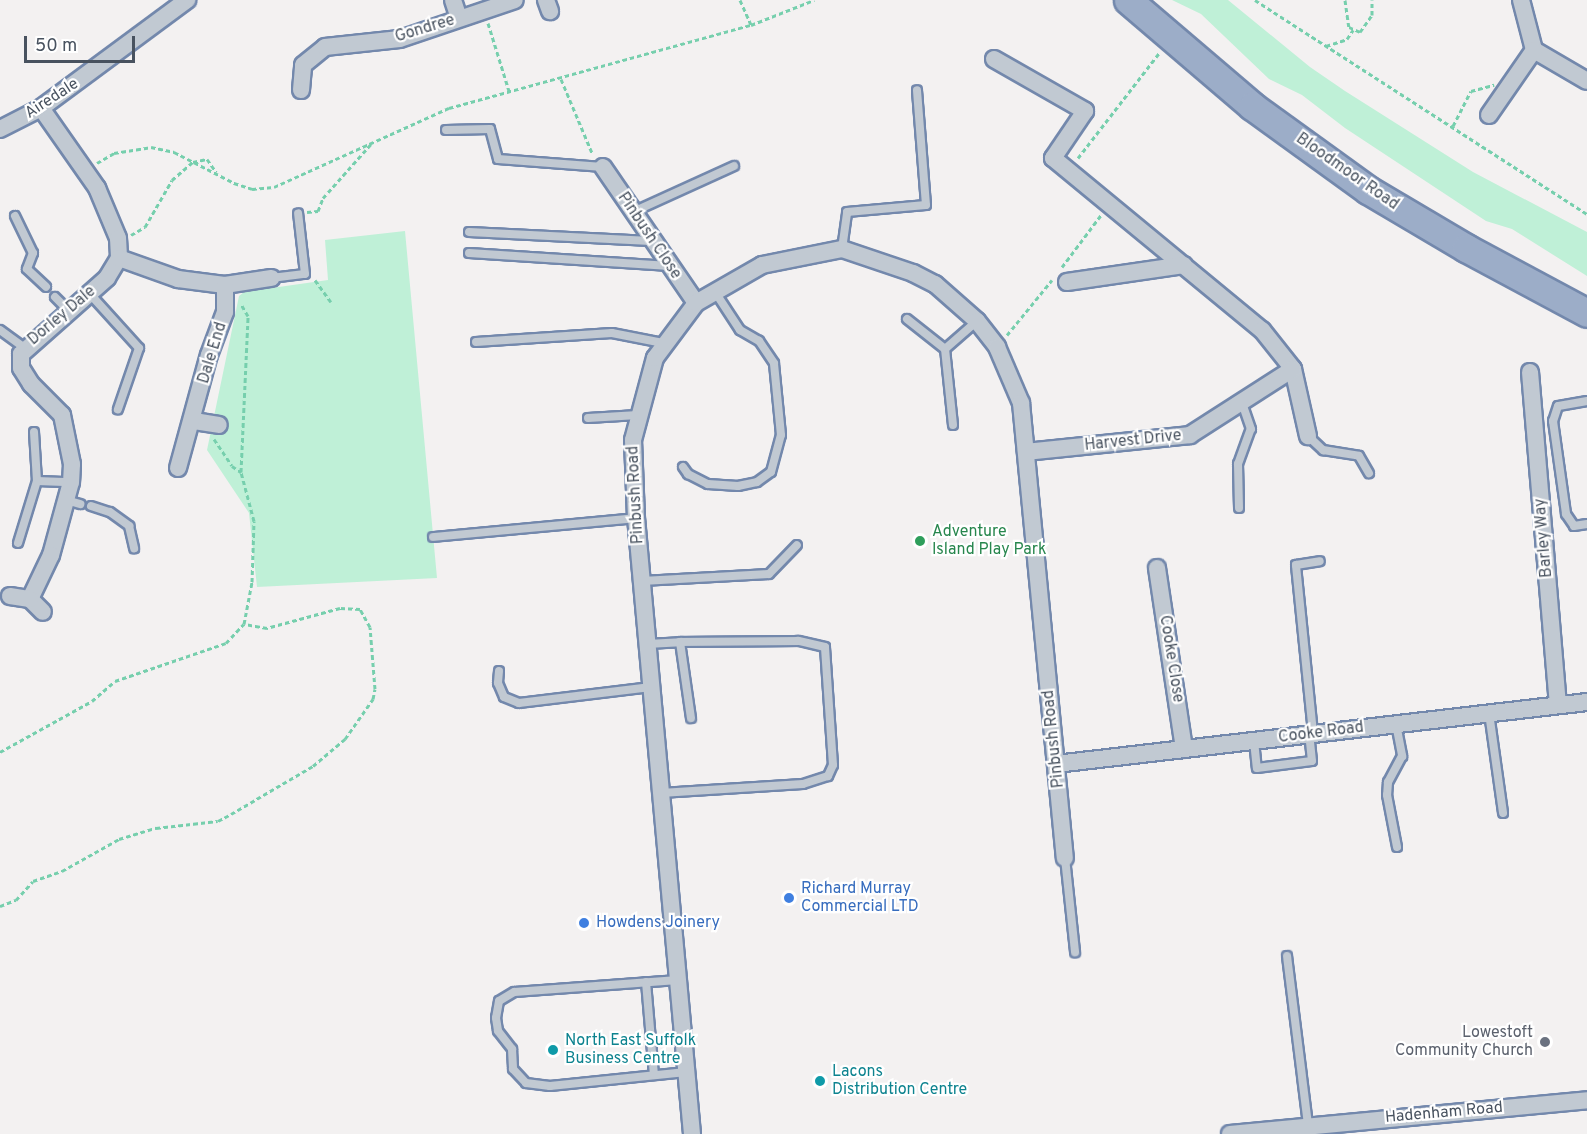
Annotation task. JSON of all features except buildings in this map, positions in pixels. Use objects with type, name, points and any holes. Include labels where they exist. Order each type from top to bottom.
[{"type":"highway","name":"Bloodmoor Road","points":[[1128,0],[1252,106],[1368,190],[1466,248],[1587,313]]},
{"type":"street","name":"Airedale","points":[[0,129],[41,108],[187,0]]},
{"type":"street","points":[[453,0],[459,18]]},
{"type":"street","name":"Gondree","points":[[300,90],[299,63],[325,47],[400,39],[515,0]]},
{"type":"street","points":[[1521,0],[1534,50],[1587,81]]},
{"type":"street","points":[[1489,115],[1504,89],[1534,50]]},
{"type":"street","points":[[994,60],[1085,111],[1053,158],[1262,330],[1293,369],[1308,436]]},
{"type":"street","points":[[41,108],[85,170],[118,238],[119,258],[178,279],[225,285],[271,278]]},
{"type":"street","name":"Pinbush Close","points":[[603,167],[651,241],[696,303]]},
{"type":"street","name":"Pinbush Road","points":[[692,1134],[636,518],[633,440],[655,358],[663,343],[696,303],[762,265],[842,249],[913,273],[935,284],[977,321],[997,347],[1021,403],[1065,858]]},
{"type":"street","name":"Dorley Dale","points":[[30,599],[73,502],[62,416],[21,368],[21,354],[25,348],[71,312],[107,278],[119,258]]},
{"type":"street","points":[[1063,277],[1184,265]]},
{"type":"street","name":"Dale End","points":[[178,468],[207,423],[209,355],[227,302],[225,285]]},
{"type":"street","name":"Harvest Drive","points":[[1026,452],[1190,435],[1293,369]]},
{"type":"street","name":"Barley Way","points":[[1530,372],[1558,705]]},
{"type":"street","name":"Cooke Close","points":[[1157,568],[1184,749]]},
{"type":"street","points":[[10,596],[30,599],[42,612]]},
{"type":"street","name":"Cooke Road","points":[[1056,764],[1587,702]]},
{"type":"street","name":"Hadenham Road","points":[[1230,1134],[1587,1100]]},
{"type":"lane","points":[[842,249],[847,212],[927,205],[917,90]]},
{"type":"lane","points":[[446,130],[490,129],[498,159],[603,167]]},
{"type":"lane","points":[[633,213],[734,166]]},
{"type":"lane","points":[[271,278],[304,274],[298,213]]},
{"type":"lane","points":[[15,216],[33,253],[27,269],[46,287]]},
{"type":"lane","points":[[469,232],[651,241]]},
{"type":"lane","points":[[469,253],[670,267]]},
{"type":"lane","points":[[683,467],[688,474],[708,484],[757,482],[771,472],[781,435],[774,363],[759,341],[740,330],[715,292]]},
{"type":"lane","points":[[90,294],[139,348],[118,409]]},
{"type":"lane","points":[[56,297],[71,312]]},
{"type":"lane","points":[[907,319],[945,349],[953,425]]},
{"type":"lane","points":[[945,349],[977,321]]},
{"type":"lane","points":[[0,330],[25,348]]},
{"type":"lane","points":[[476,342],[612,333],[663,343]]},
{"type":"lane","points":[[1587,401],[1558,406],[1552,421],[1566,514],[1574,526],[1587,524]]},
{"type":"lane","points":[[1239,508],[1238,464],[1251,429],[1242,403]]},
{"type":"lane","points":[[588,418],[638,415]]},
{"type":"lane","points":[[18,543],[37,481],[34,432]]},
{"type":"lane","points":[[1308,436],[1323,450],[1359,456],[1369,473]]},
{"type":"lane","points":[[37,481],[71,482]]},
{"type":"lane","points":[[91,506],[110,512],[129,526],[134,548]]},
{"type":"lane","points":[[433,537],[636,518]]},
{"type":"lane","points":[[642,581],[769,574],[797,545]]},
{"type":"lane","points":[[1254,741],[1257,768],[1312,761],[1296,565],[1320,561]]},
{"type":"lane","points":[[647,644],[798,641],[825,647],[833,765],[828,776],[803,784],[661,794]]},
{"type":"lane","points":[[680,642],[691,718]]},
{"type":"lane","points":[[500,670],[498,683],[504,697],[519,703],[651,687]]},
{"type":"lane","points":[[1489,713],[1503,813]]},
{"type":"lane","points":[[1396,724],[1402,756],[1388,782],[1387,795],[1397,848]]},
{"type":"lane","points":[[1065,858],[1075,952]]},
{"type":"lane","points":[[1287,956],[1300,1129]]},
{"type":"lane","points":[[678,980],[514,992],[499,1001],[496,1018],[498,1031],[512,1049],[513,1069],[526,1083],[550,1086],[686,1072]]},
{"type":"lane","points":[[646,982],[654,1075]]},
{"type":"path","points":[[740,0],[751,25]]},
{"type":"path","points":[[85,170],[114,153],[151,147],[174,152],[252,189],[274,187],[449,108],[509,91],[561,80],[751,25],[814,0]]},
{"type":"path","points":[[1255,0],[1587,214]]},
{"type":"path","points":[[1345,0],[1349,27],[1360,32],[1372,15],[1372,0]]},
{"type":"path","points":[[484,10],[509,91]]},
{"type":"path","points":[[1326,46],[1347,39],[1353,30]]},
{"type":"path","points":[[1068,170],[1171,39]]},
{"type":"path","points":[[561,80],[597,164],[603,167]]},
{"type":"path","points":[[1453,126],[1471,91],[1490,83],[1504,89]]},
{"type":"path","points":[[298,213],[318,211],[323,198],[372,142]]},
{"type":"path","points":[[118,238],[137,234],[145,227],[164,190],[193,162],[207,159],[216,172]]},
{"type":"path","points":[[997,347],[1063,277],[1109,204]]},
{"type":"path","points":[[304,274],[316,280],[331,302]]},
{"type":"path","points":[[0,752],[92,701],[115,681],[226,643],[244,624],[252,582],[254,521],[241,472],[248,316],[245,306],[227,302]]},
{"type":"path","points":[[207,423],[232,466],[241,472]]},
{"type":"path","points":[[0,906],[16,900],[33,881],[62,871],[118,839],[156,828],[201,824],[224,818],[313,766],[345,739],[373,699],[375,690],[370,627],[360,609],[339,608],[267,628],[244,624]]},
{"type":"green space","points":[[1172,0],[1228,0],[1310,67],[1345,91],[1473,172],[1587,232],[1587,276],[1512,229],[1486,221],[1345,128],[1302,95],[1269,79],[1201,14]]},
{"type":"green space","points":[[405,231],[437,578],[257,587],[249,513],[207,450],[239,296],[244,292],[328,280],[325,240]]},
{"type":"place","name":"Adventure Island Play Park","points":[[920,541]]},
{"type":"place","name":"Richard Murray Commercial LTD","points":[[789,898]]},
{"type":"place","name":"Howdens Joinery","points":[[584,923]]},
{"type":"place","name":"Lowestoft Community Church","points":[[1545,1042]]},
{"type":"place","name":"North East Suffolk Business Centre","points":[[553,1050]]},
{"type":"place","name":"Lacons Distribution Centre","points":[[820,1081]]}]
